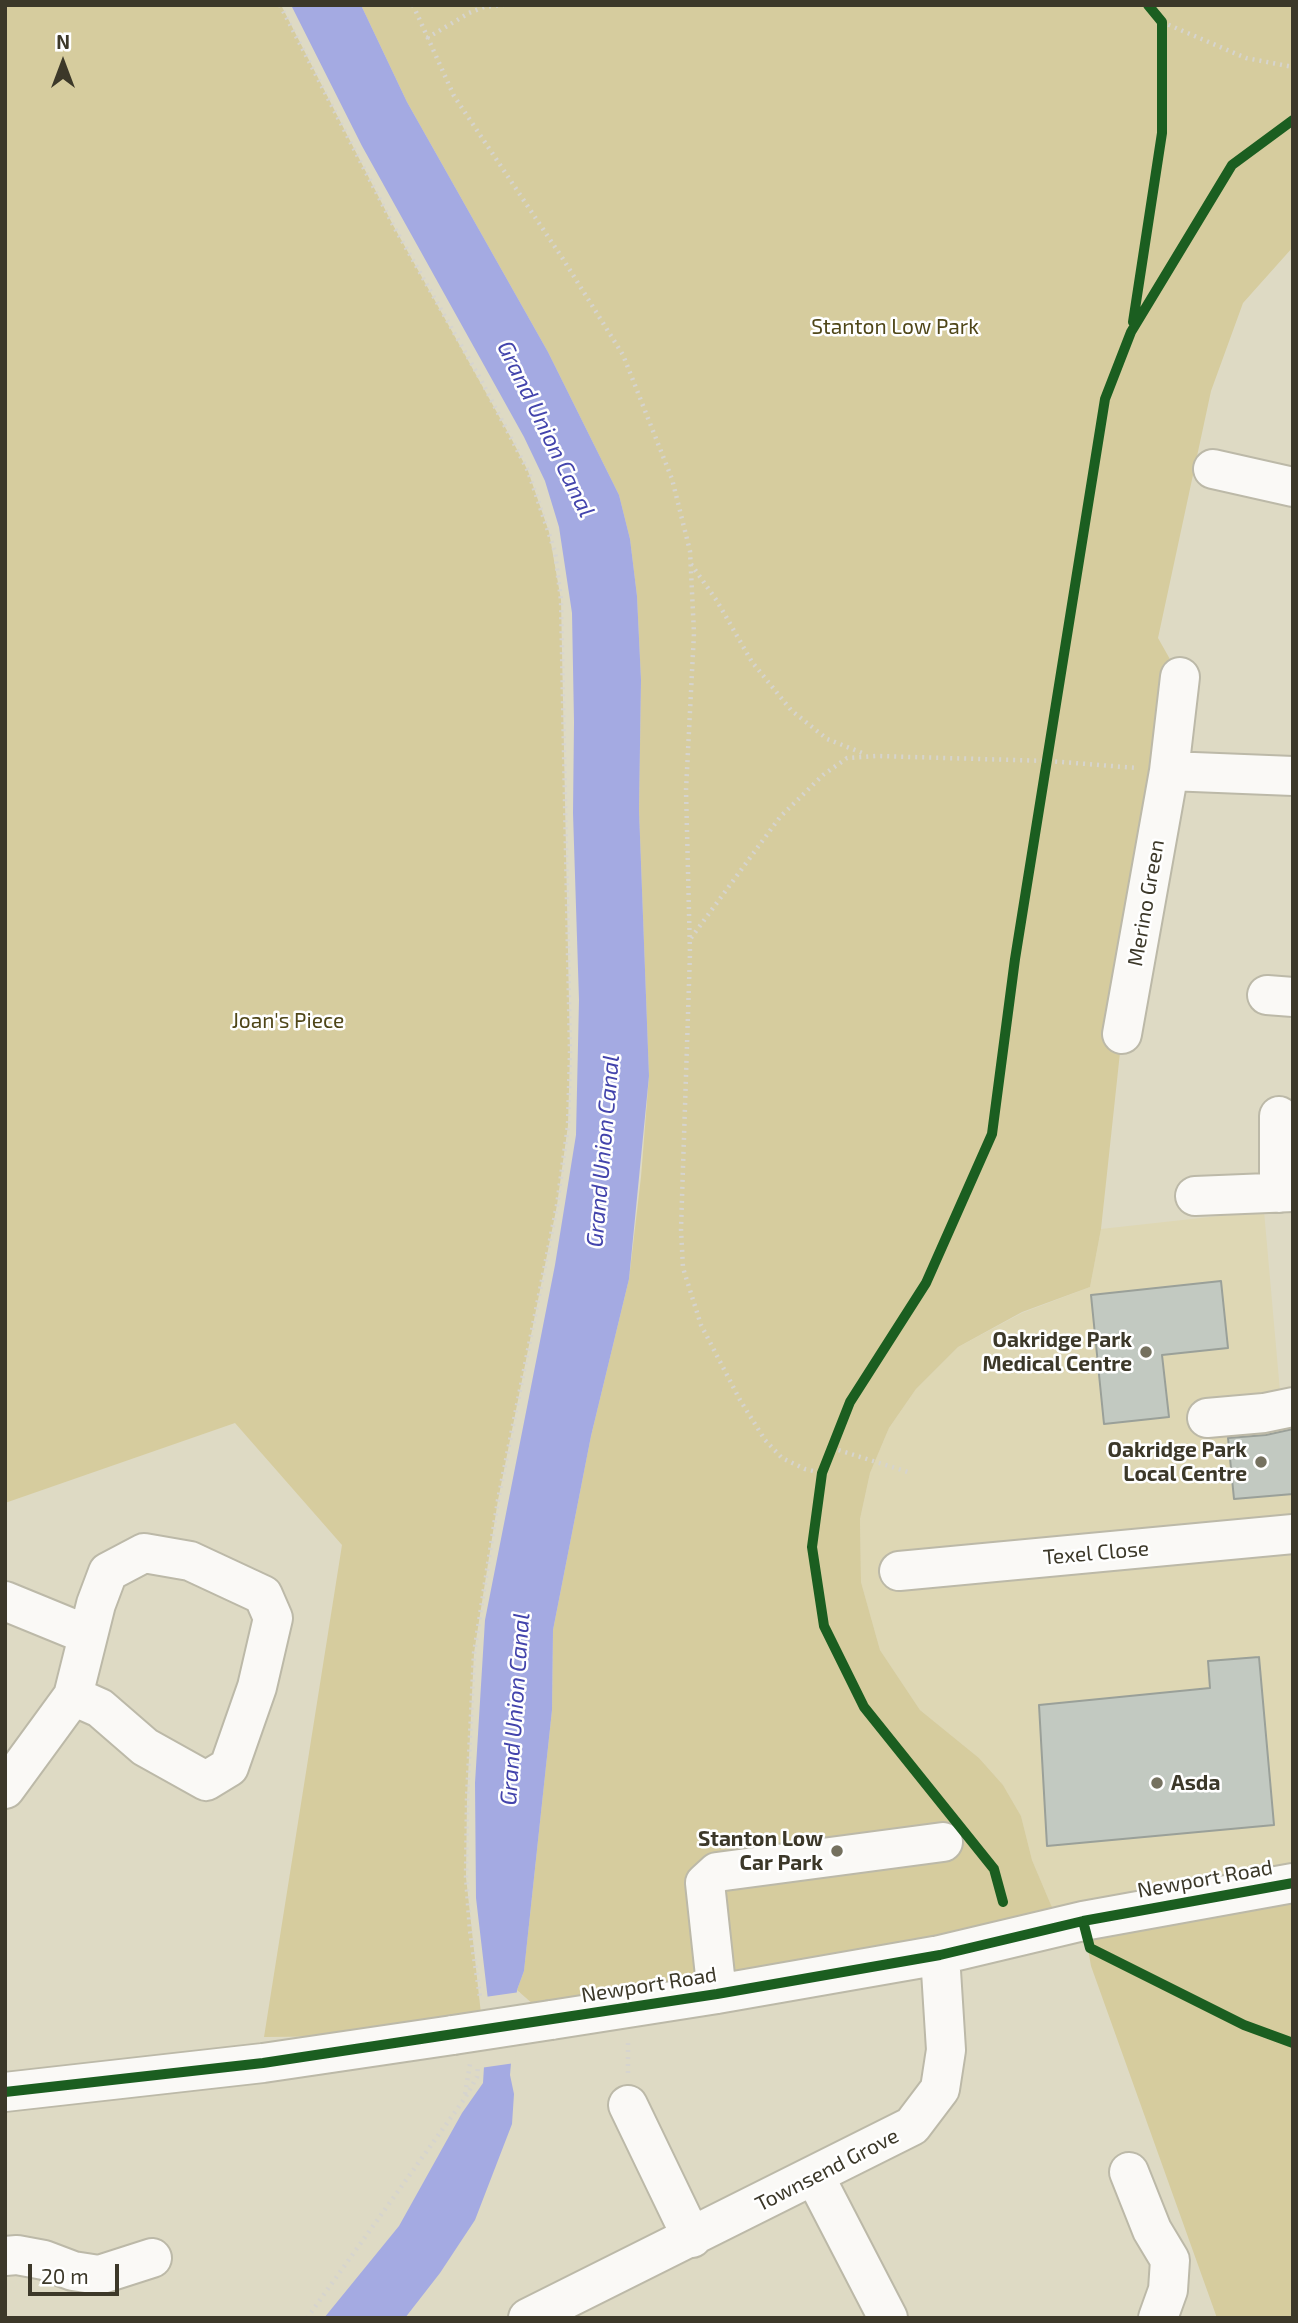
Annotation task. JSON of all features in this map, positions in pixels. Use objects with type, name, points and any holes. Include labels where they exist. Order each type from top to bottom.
[{"type":"street","points":[[1214,466],[1293,487]]},
{"type":"street","name":"Merino Green","points":[[1122,1034],[1169,771],[1180,677]]},
{"type":"street","points":[[1169,771],[1293,776]]},
{"type":"street","points":[[1195,1196],[1286,1192],[1279,1116]]},
{"type":"street","points":[[1207,1418],[1264,1413],[1293,1406]]},
{"type":"street","name":"Texel Close","points":[[899,1571],[1293,1534]]},
{"type":"street","points":[[5,1789],[73,1696],[92,1619],[108,1572],[144,1553],[190,1561],[263,1595],[273,1618],[257,1687],[229,1767],[206,1781],[145,1746],[100,1708],[73,1696]]},
{"type":"street","points":[[5,1601],[92,1619]]},
{"type":"street","points":[[716,1994],[705,1882],[716,1872],[943,1842]]},
{"type":"street","name":"Newport Road","points":[[5,2092],[466,2043],[551,2020],[940,1955],[1083,1921],[1293,1883]]},
{"type":"street","name":"Townsend Grove","points":[[528,2318],[572,2309],[692,2238],[912,2126],[940,2089],[946,2050],[940,1955]]},
{"type":"street","points":[[628,2105],[692,2238]]},
{"type":"street","points":[[1129,2172],[1152,2231],[1170,2260],[1168,2290],[1158,2318]]},
{"type":"street","points":[[815,2177],[888,2318]]},
{"type":"street","points":[[5,2256],[17,2255],[44,2260],[73,2271],[99,2275],[152,2258]]},
{"type":"path","points":[[280,5],[393,225],[482,382],[528,471],[555,552],[561,600],[570,1053],[568,1125],[557,1205],[498,1500],[474,1653],[466,1877],[480,2002]]},
{"type":"path","points":[[413,5],[454,96],[624,355],[673,479],[690,551],[694,633],[686,790],[690,939],[681,1229],[683,1268],[701,1325],[740,1400],[765,1440],[782,1458],[805,1469],[822,1473]]},
{"type":"path","points":[[427,37],[469,13],[484,7],[504,5]]},
{"type":"path","points":[[1159,18],[1162,36]]},
{"type":"path","points":[[1159,18],[1246,58],[1293,67]]},
{"type":"path","points":[[691,564],[717,601],[752,662],[791,710],[827,739],[870,756]]},
{"type":"path","points":[[1046,774],[1051,748]]},
{"type":"path","points":[[690,939],[780,817],[804,792],[847,758],[870,756],[1049,761],[1169,771]]},
{"type":"path","points":[[820,1485],[836,1437]]},
{"type":"path","points":[[832,1448],[911,1473]]},
{"type":"path","points":[[628,2105],[629,2007]]},
{"type":"path","points":[[307,2318],[465,2098],[477,2077],[466,2043]]},
{"type":"shaded area","name":"Oakridge Park Local Centre","points":[[1264,1211],[1283,1425],[1293,1424],[1293,1883],[1064,1926],[1051,1905],[1032,1860],[1021,1816],[1003,1785],[979,1758],[920,1710],[880,1650],[861,1582],[860,1519],[870,1473],[889,1428],[916,1389],[958,1347],[1022,1313],[1090,1287],[1101,1229]]},
{"type":"green space","name":"Joan's Piece","points":[[5,5],[281,5],[393,225],[528,471],[549,532],[561,600],[570,1053],[568,1125],[557,1205],[498,1500],[474,1653],[466,1877],[481,2014],[453,2035],[264,2037],[342,1545],[235,1423],[5,1503]]},
{"type":"green space","name":"Stanton Low Park","points":[[361,5],[1293,5],[1293,247],[1243,303],[1211,391],[1158,638],[1180,677],[1122,1034],[1101,1229],[1090,1287],[1022,1312],[958,1347],[916,1389],[889,1428],[870,1473],[860,1519],[861,1582],[880,1650],[920,1710],[979,1758],[1003,1785],[1021,1816],[1032,1860],[1051,1905],[1064,1926],[551,2020],[517,1990],[524,1971],[552,1710],[553,1630],[591,1436],[629,1279],[641,1177],[649,1076],[639,810],[641,680],[637,596],[630,539],[619,495],[548,352],[407,102]]},
{"type":"green space","points":[[1293,1883],[1293,2318],[1217,2318],[1091,1966],[1083,1921]]},
{"type":"water","name":"Grand Union Canal","points":[[291,5],[361,5],[407,102],[548,352],[619,495],[630,539],[637,596],[641,680],[639,810],[649,1076],[629,1279],[591,1436],[553,1630],[552,1710],[524,1971],[517,1990],[510,2075],[514,2094],[512,2124],[475,2220],[440,2273],[405,2318],[324,2318],[399,2226],[462,2113],[483,2083],[488,2000],[476,1898],[475,1783],[485,1620],[555,1265],[576,1135],[579,1000],[573,813],[572,613],[559,527],[545,481],[524,437],[362,146]]},
{"type":"pier","points":[[520,1992],[515,2063],[480,2068],[485,1997]]},
{"type":"building","name":"Oakridge Park Medical Centre","points":[[1221,1281],[1228,1348],[1162,1355],[1169,1417],[1104,1424],[1091,1295]]},
{"type":"building","name":"Oakridge Park Local Centre","points":[[1293,1429],[1293,1494],[1234,1499],[1228,1438],[1266,1435]]},
{"type":"building","name":"Asda","points":[[1259,1657],[1274,1825],[1047,1846],[1039,1705],[1210,1688],[1208,1661]]},
{"type":"cycle path","points":[[1133,322],[1162,133],[1162,22],[1148,5]]},
{"type":"cycle path","points":[[1003,1902],[994,1869],[864,1707],[824,1626],[812,1547],[822,1473],[850,1402],[926,1283],[992,1134],[1015,959],[1105,399],[1131,332],[1232,165],[1293,120]]},
{"type":"cycle path","points":[[5,2092],[263,2063],[717,1994],[940,1955],[1083,1921],[1293,1883]]},
{"type":"cycle path","points":[[1083,1921],[1090,1948],[1244,2025],[1293,2043]]},
{"type":"place","name":"Oakridge Park Medical Centre","points":[[1146,1352]]},
{"type":"place","name":"Oakridge Park Local Centre","points":[[1261,1462]]},
{"type":"place","name":"Asda","points":[[1157,1783]]},
{"type":"place","name":"Stanton Low Car Park","points":[[837,1851]]}]
